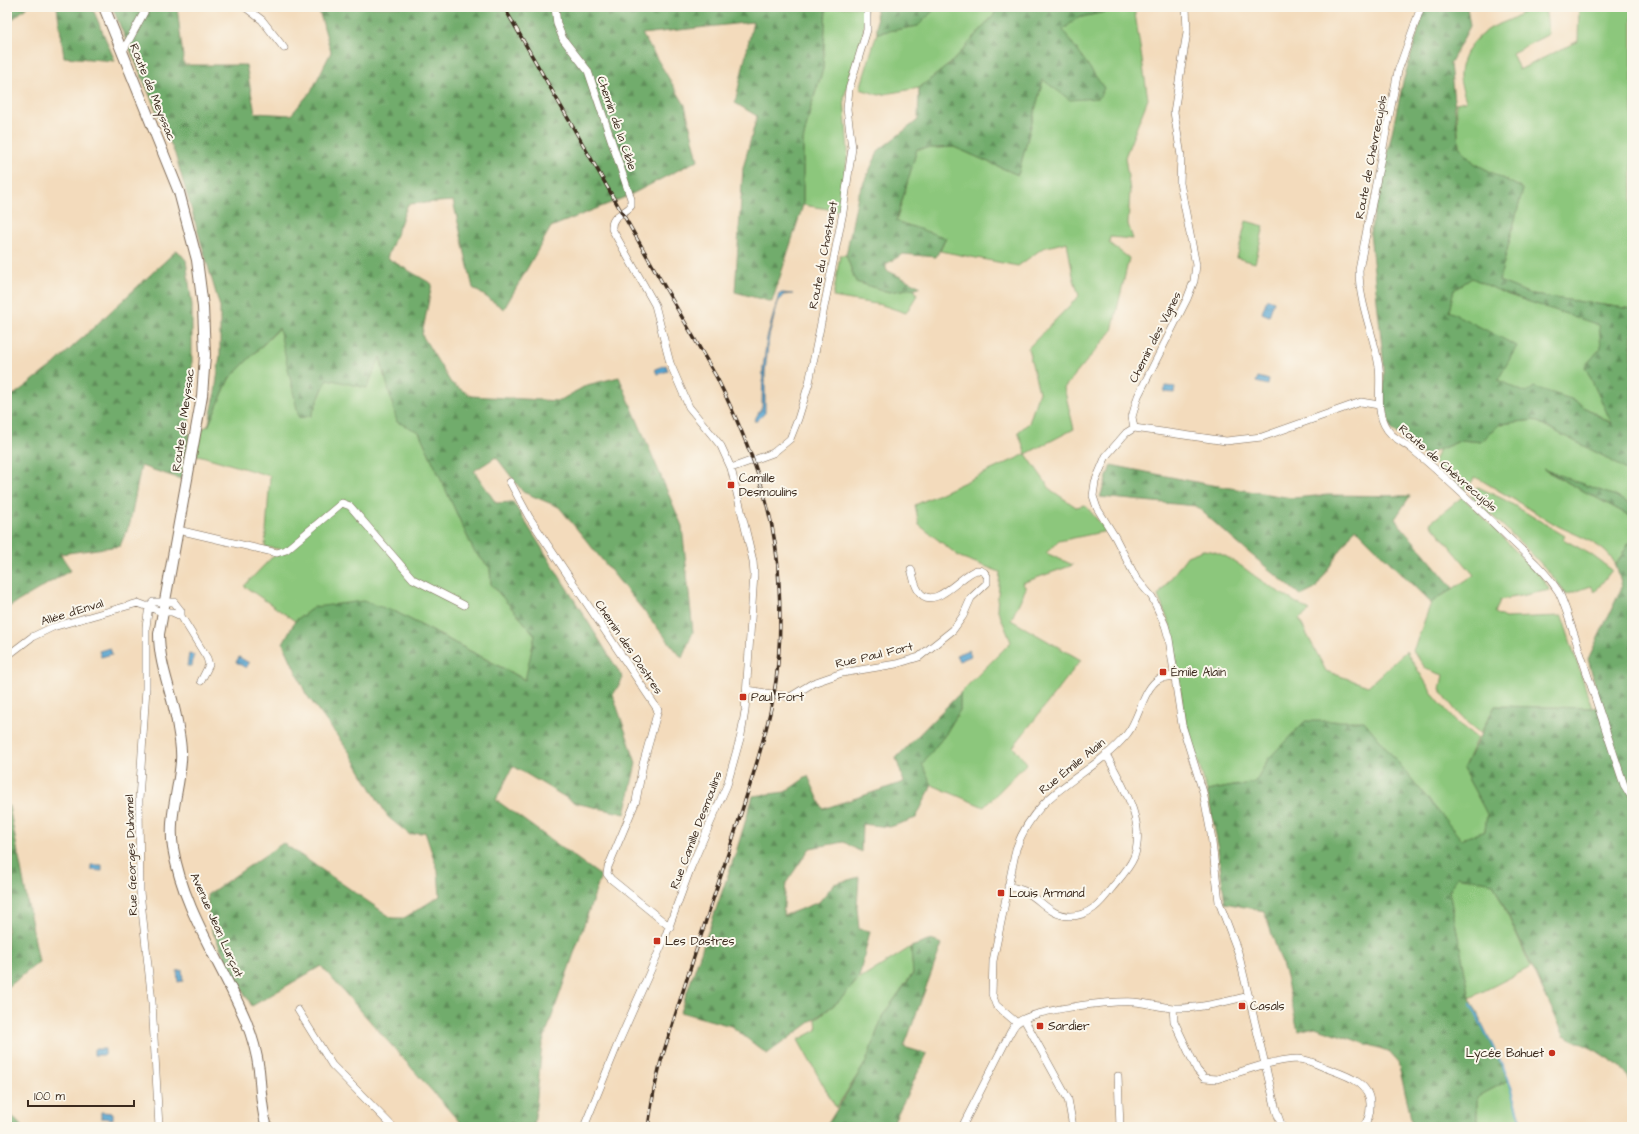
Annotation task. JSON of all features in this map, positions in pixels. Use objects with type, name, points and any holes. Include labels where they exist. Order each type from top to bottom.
[{"type":"main road","name":"Route de Meyssac","points":[[104,7],[179,192],[197,260],[201,287],[205,355],[202,396],[162,612]]},
{"type":"main road","name":"Avenue Jean Lurçat","points":[[162,612],[159,634],[160,659],[178,726],[181,760],[171,829],[173,848],[190,901],[246,1022],[259,1069],[262,1112],[267,1127]]},
{"type":"street","points":[[123,51],[147,7]]},
{"type":"street","points":[[245,7],[262,20],[284,48]]},
{"type":"street","name":"Chemin de la Cible","points":[[555,7],[557,24],[563,39],[588,71],[632,199],[631,206]]},
{"type":"street","name":"Route du Chastanet","points":[[730,468],[773,453],[790,439],[809,383],[843,212],[852,148],[847,109],[849,89],[867,30],[867,7]]},
{"type":"street","name":"Chemin des Vignes","points":[[1134,428],[1132,417],[1138,396],[1187,299],[1194,281],[1196,265],[1180,183],[1181,156],[1174,112],[1186,32],[1186,7]]},
{"type":"street","name":"Route de Chèvrecujols","points":[[1421,7],[1398,71],[1380,175],[1359,270],[1359,288],[1362,305],[1379,366],[1381,384],[1379,405],[1382,420],[1391,434],[1412,449],[1478,507],[1543,572],[1558,590],[1624,785],[1632,798]]},
{"type":"street","name":"Rue Camille Desmoulins","points":[[584,1127],[617,1046],[670,927],[691,868],[727,785],[741,735],[748,690],[754,574],[730,468],[721,446],[689,407],[670,363],[655,305],[612,229],[612,223],[615,217],[631,206]]},
{"type":"street","points":[[1282,1127],[1276,1110],[1238,952],[1219,902],[1207,813],[1182,725],[1170,639],[1152,597],[1136,578],[1115,537],[1097,508],[1093,496],[1095,482],[1106,456],[1126,433],[1134,428],[1226,441],[1262,437],[1361,402],[1379,405]]},
{"type":"street","name":"Chemin des Dastres","points":[[510,482],[528,517],[658,710],[642,764],[636,801],[608,867],[607,874],[611,879],[670,927]]},
{"type":"street","points":[[178,530],[277,553],[286,550],[342,503],[350,506],[413,579],[464,605]]},
{"type":"street","name":"Rue Paul Fort","points":[[748,690],[790,697],[813,683],[842,673],[896,664],[919,657],[953,630],[963,616],[971,598],[987,583],[987,576],[984,572],[977,570],[968,575],[951,589],[930,597],[922,595],[918,589],[911,569]]},
{"type":"street","points":[[181,616],[172,612],[162,612],[149,606],[153,602],[174,602],[181,611],[181,616],[207,658],[208,665],[200,681]]},
{"type":"street","name":"Allée d'Enval","points":[[7,656],[32,637],[53,627],[138,603],[149,606]]},
{"type":"street","name":"Rue Georges Duhamel","points":[[149,606],[146,627],[146,688],[139,800],[140,892],[152,1002],[159,1127]]},
{"type":"street","name":"Rue Émile Alain","points":[[1017,1022],[996,1005],[992,994],[993,960],[1008,886],[1022,832],[1045,800],[1106,754],[1128,734],[1152,684],[1160,678],[1174,676]]},
{"type":"street","points":[[1008,886],[1027,892],[1057,914],[1069,916],[1081,915],[1091,911],[1102,902],[1128,868],[1134,856],[1137,838],[1135,819],[1127,792],[1106,754]]},
{"type":"street","points":[[962,1127],[1017,1022],[1036,1014],[1094,1003],[1136,1002],[1173,1008],[1203,1006],[1249,996]]},
{"type":"street","points":[[1173,1008],[1174,1021],[1197,1070],[1204,1078],[1217,1079],[1299,1059],[1308,1061],[1356,1080],[1367,1091],[1371,1101],[1370,1113],[1363,1127]]},
{"type":"street","points":[[298,1010],[332,1065],[393,1127]]},
{"type":"street","points":[[1024,1019],[1068,1099],[1073,1127]]},
{"type":"street","points":[[1118,1076],[1120,1127]]},
{"type":"green space","points":[[7,7],[27,7],[7,24]]},
{"type":"green space","points":[[57,7],[92,7],[115,61],[64,57]]},
{"type":"green space","points":[[112,7],[177,7],[184,65],[246,65],[255,113],[291,115],[312,90],[331,52],[318,7],[826,7],[823,69],[811,106],[803,141],[803,205],[772,302],[735,292],[743,168],[757,116],[735,103],[753,22],[642,34],[685,105],[698,160],[628,196],[551,227],[504,309],[473,288],[453,201],[408,204],[387,258],[432,284],[422,335],[451,383],[471,396],[559,401],[587,385],[619,377],[682,526],[693,632],[682,658],[559,507],[523,492],[496,457],[474,471],[496,503],[513,502],[623,678],[613,695],[636,763],[625,814],[575,803],[513,766],[496,800],[601,876],[542,1045],[534,1127],[464,1127],[321,966],[252,1006],[233,975],[210,926],[207,895],[283,843],[392,918],[404,918],[440,896],[438,871],[425,832],[410,835],[388,817],[350,753],[306,694],[283,643],[295,621],[314,607],[363,601],[396,612],[525,680],[535,635],[491,584],[490,568],[474,551],[419,432],[397,422],[380,357],[367,388],[327,379],[311,416],[299,418],[279,328],[229,379],[208,427],[214,400],[220,355],[220,307],[175,154]]},
{"type":"green space","points":[[826,7],[866,7],[863,35],[844,97],[848,152],[840,211],[803,205],[803,141],[811,107],[823,69]]},
{"type":"green space","points":[[876,7],[937,7],[918,26],[877,33]]},
{"type":"green space","points":[[937,7],[997,7],[994,15],[951,63],[919,88],[879,95],[860,89],[877,33],[918,26]]},
{"type":"green space","points":[[997,7],[1107,7],[1110,11],[1077,18],[1063,30],[1104,88],[1099,98],[1070,100],[1043,80],[1018,175],[954,147],[917,149],[896,221],[946,238],[936,257],[903,254],[886,264],[886,270],[921,287],[889,292],[856,282],[846,255],[858,195],[879,150],[918,120],[919,88],[951,63],[994,15]]},
{"type":"green space","points":[[1107,7],[1134,7],[1148,99],[1125,157],[1130,191],[1128,224],[1133,239],[1110,237],[1109,243],[1129,258],[1112,331],[1064,388],[1074,429],[1026,454],[1018,432],[1029,423],[1039,392],[1028,348],[1079,296],[1073,276],[1067,242],[1043,248],[1018,266],[940,251],[946,238],[896,222],[917,149],[954,147],[1018,175],[1043,80],[1063,30],[1077,18],[1109,11]]},
{"type":"green space","points":[[1428,7],[1467,7],[1470,26],[1450,64],[1459,146],[1474,163],[1523,189],[1499,281],[1533,295],[1632,309],[1632,474],[1607,458],[1534,420],[1500,424],[1481,442],[1462,440],[1424,456],[1391,429],[1384,401],[1384,367],[1370,233],[1403,82],[1424,11]],"holes":[[[1472,278],[1506,294],[1599,325],[1601,348],[1585,366],[1612,424],[1571,399],[1534,387],[1526,393],[1498,380],[1517,346],[1449,311],[1454,290]]]},
{"type":"green space","points":[[1530,7],[1545,7],[1549,34],[1512,53],[1519,70],[1578,41],[1579,7],[1632,7],[1632,309],[1533,295],[1499,281],[1523,189],[1474,163],[1459,146],[1456,103],[1466,101],[1460,77],[1461,66],[1467,51],[1477,38],[1497,25],[1514,18]]},
{"type":"green space","points":[[1246,221],[1264,226],[1255,263],[1237,258]]},
{"type":"green space","points":[[177,250],[186,260],[192,305],[192,387],[188,435],[181,479],[141,466],[130,523],[120,546],[60,554],[71,570],[7,608],[7,396],[15,394],[53,365]]},
{"type":"green space","points":[[840,255],[846,255],[856,282],[889,292],[914,288],[917,295],[906,313],[882,305],[833,297]]},
{"type":"green space","points":[[1472,278],[1506,294],[1600,325],[1601,348],[1585,366],[1613,424],[1571,399],[1526,393],[1497,380],[1449,311],[1454,290]]},
{"type":"green space","points":[[280,328],[311,416],[327,379],[380,357],[384,376],[419,432],[474,551],[490,568],[491,584],[535,635],[526,680],[396,612],[314,607],[295,621],[244,586],[280,549],[265,547],[270,476],[202,456],[186,453],[188,435],[208,426],[229,379]]},
{"type":"green space","points":[[1534,420],[1607,458],[1632,474],[1632,505],[1615,496],[1546,471],[1632,517],[1632,538],[1616,565],[1605,551],[1598,546],[1558,526],[1481,480],[1475,477],[1466,490],[1433,463],[1439,450],[1462,440],[1481,442],[1500,424]]},
{"type":"green space","points":[[1026,454],[1051,490],[1076,507],[1085,505],[1107,531],[1059,541],[1046,553],[1073,565],[1022,583],[1026,588],[1011,620],[1081,660],[1013,747],[1027,763],[984,807],[932,785],[921,764],[945,735],[960,710],[960,693],[1011,642],[997,608],[1000,572],[960,557],[919,525],[915,505]]},
{"type":"green space","points":[[1111,465],[1206,484],[1292,498],[1328,495],[1410,496],[1395,519],[1453,588],[1431,603],[1355,528],[1315,589],[1301,596],[1236,542],[1196,506],[1100,497]]},
{"type":"green space","points":[[1543,469],[1615,496],[1632,505],[1632,517]]},
{"type":"green space","points":[[1478,487],[1505,500],[1565,536],[1563,539],[1590,554],[1612,570],[1595,592],[1591,586],[1566,595],[1557,582],[1534,556],[1471,496],[1474,490]]},
{"type":"green space","points":[[1462,497],[1541,577],[1550,590],[1500,600],[1495,613],[1505,618],[1562,616],[1592,708],[1495,706],[1480,733],[1458,713],[1440,689],[1443,675],[1426,669],[1413,651],[1431,603],[1474,575],[1430,523]]},
{"type":"green space","points":[[1632,538],[1632,1083],[1621,1067],[1595,1050],[1564,1035],[1493,883],[1457,876],[1449,891],[1470,998],[1509,1080],[1477,1097],[1477,1127],[1412,1127],[1398,1062],[1388,1051],[1315,1027],[1298,1031],[1285,973],[1264,911],[1225,903],[1217,841],[1207,791],[1255,782],[1269,758],[1305,721],[1364,721],[1461,839],[1485,831],[1487,814],[1463,769],[1495,706],[1592,708],[1601,706],[1588,659],[1622,587],[1616,565]]},
{"type":"green space","points":[[1203,550],[1212,551],[1236,562],[1271,587],[1310,611],[1299,619],[1326,671],[1368,686],[1406,651],[1434,696],[1455,721],[1477,738],[1463,769],[1487,814],[1485,831],[1461,840],[1364,721],[1269,758],[1255,782],[1207,791],[1185,719],[1170,625],[1158,596],[1187,556]]},
{"type":"green space","points":[[960,693],[960,710],[945,735],[922,764],[932,785],[916,818],[890,827],[862,824],[861,852],[844,842],[810,848],[786,883],[783,916],[819,902],[834,884],[859,877],[857,907],[859,929],[870,931],[859,978],[839,1001],[767,1054],[731,1026],[680,1012],[736,852],[753,796],[785,792],[808,776],[823,809],[904,782],[896,758]]},
{"type":"green space","points":[[7,806],[9,806],[39,962],[7,988]]},
{"type":"green space","points":[[1456,876],[1493,883],[1531,967],[1470,998],[1449,891]]},
{"type":"green space","points":[[931,940],[942,944],[904,1047],[927,1054],[891,1127],[826,1127],[866,1062],[883,1015],[913,974],[911,947]]},
{"type":"green space","points":[[911,947],[913,973],[883,1015],[866,1062],[836,1108],[798,1040],[817,1030],[816,1019],[839,1001],[857,981]]},
{"type":"green space","points":[[1509,1080],[1524,1127],[1477,1127],[1477,1097]]},
{"type":"green space","points":[[7,1110],[22,1127],[7,1127]]},
{"type":"water","points":[[779,294],[793,294],[783,295],[778,302],[769,336],[765,372],[765,413],[757,421],[754,421],[762,407],[763,368],[767,338]]},
{"type":"water","points":[[1267,299],[1274,301],[1269,316],[1262,313]]},
{"type":"water","points":[[666,365],[668,371],[657,374],[655,369]]},
{"type":"water","points":[[1258,377],[1269,380],[1268,385],[1256,382]]},
{"type":"water","points":[[1165,386],[1175,387],[1174,393],[1164,392]]},
{"type":"water","points":[[110,648],[112,654],[101,657],[99,651]]},
{"type":"water","points":[[968,650],[971,656],[959,661],[956,655]]},
{"type":"water","points":[[189,654],[194,655],[192,666],[187,666]]},
{"type":"water","points":[[239,657],[249,663],[246,668],[236,662]]},
{"type":"water","points":[[91,865],[102,865],[102,871],[91,870]]},
{"type":"water","points":[[182,970],[183,981],[178,982],[177,971]]},
{"type":"water","points":[[94,1049],[105,1049],[105,1055],[94,1055]]},
{"type":"water","points":[[101,1112],[113,1113],[113,1119],[101,1118]]},
{"type":"waterway","points":[[1471,1004],[1508,1077],[1523,1127]]},
{"type":"railway","points":[[504,7],[717,378],[740,428],[759,478],[773,531],[777,558],[780,599],[780,628],[777,671],[769,719],[746,797],[661,1061],[654,1090],[648,1127]]},
{"type":"place","name":"Camille Desmoulins","points":[[731,485]]},
{"type":"place","name":"Émile Alain","points":[[1163,672]]},
{"type":"place","name":"Paul Fort","points":[[743,697]]},
{"type":"place","name":"Louis Armand","points":[[1001,893]]},
{"type":"place","name":"Les Dastres","points":[[657,941]]},
{"type":"place","name":"Casals","points":[[1242,1006]]},
{"type":"place","name":"Sardier","points":[[1040,1026]]},
{"type":"place","name":"Lycée Bahuet","points":[[1552,1053]]}]
